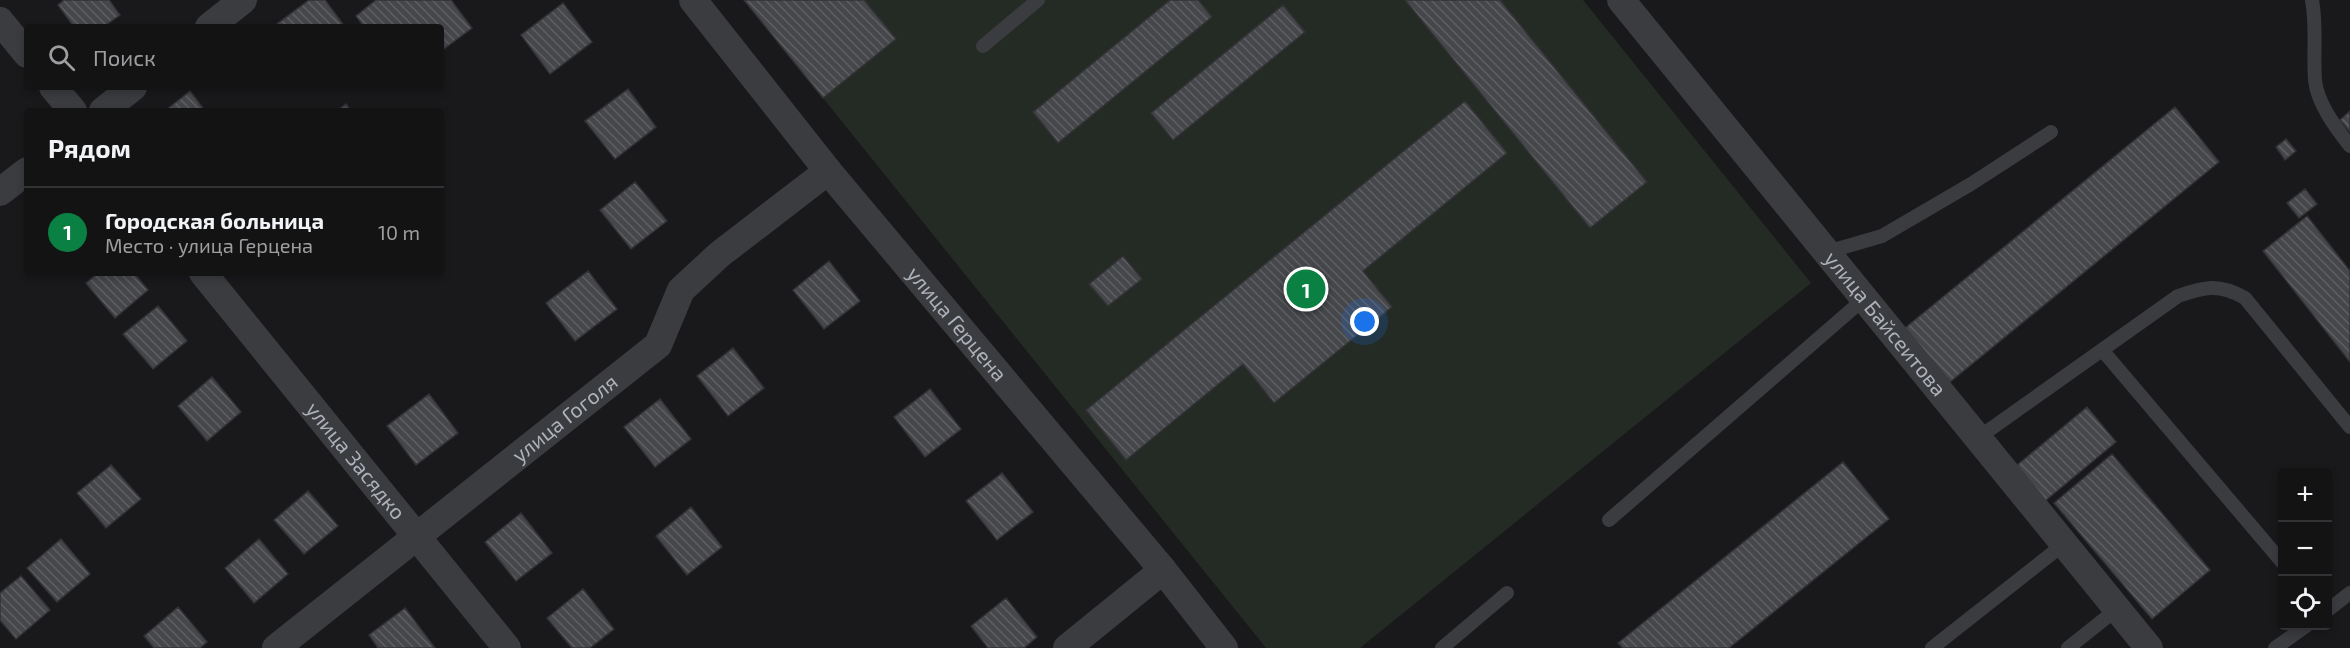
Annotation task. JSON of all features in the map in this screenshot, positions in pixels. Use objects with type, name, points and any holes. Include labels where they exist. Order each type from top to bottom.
[{"type":"street","points":[[213,24],[243,0]]},
{"type":"street","name":"улица Герцена","points":[[693,0],[828,171],[1163,570],[1224,648]]},
{"type":"street","name":"улица Байсеитова","points":[[1621,0],[2149,648]]},
{"type":"street","points":[[0,21],[24,50]]},
{"type":"street","points":[[56,90],[70,108]]},
{"type":"street","points":[[107,108],[129,90]]},
{"type":"street","name":"улица Гоголя","points":[[276,648],[658,345],[681,290],[720,254],[828,171]]},
{"type":"street","points":[[0,192],[24,173]]},
{"type":"street","name":"улица Засядко","points":[[205,276],[507,648]]},
{"type":"street","points":[[1067,648],[1163,570]]},
{"type":"lane","points":[[983,46],[1038,0]]},
{"type":"lane","points":[[2312,0],[2316,31],[2315,82],[2325,107],[2350,146]]},
{"type":"lane","points":[[1827,252],[1855,245],[1891,231],[1971,184],[2051,132]]},
{"type":"lane","points":[[1978,438],[2178,296],[2197,289],[2213,287],[2231,290],[2245,298],[2350,427]]},
{"type":"lane","points":[[1609,520],[1865,298]]},
{"type":"lane","points":[[2103,351],[2278,556]]},
{"type":"lane","points":[[1932,648],[2064,544]]},
{"type":"lane","points":[[1442,648],[1507,593]]},
{"type":"lane","points":[[2332,607],[2350,593]]},
{"type":"lane","points":[[2068,648],[2117,609]]},
{"type":"lane","points":[[2275,648],[2300,630]]},
{"type":"shaded area","points":[[744,0],[1583,0],[1811,283],[1360,648],[1266,648]]},
{"type":"building","points":[[64,0],[109,0],[120,15],[107,24],[72,24],[58,5]]},
{"type":"building","points":[[309,0],[325,0],[343,24],[277,24]]},
{"type":"building","points":[[376,0],[451,0],[472,28],[444,49],[444,24],[362,24],[356,16]]},
{"type":"building","points":[[744,0],[864,0],[896,39],[823,98]]},
{"type":"building","points":[[1170,0],[1198,0],[1212,17],[1058,143],[1033,112]]},
{"type":"building","points":[[1405,0],[1500,0],[1647,182],[1590,228]]},
{"type":"building","points":[[563,3],[592,42],[550,74],[521,35]]},
{"type":"building","points":[[1283,5],[1305,32],[1173,140],[1151,113]]},
{"type":"building","points":[[628,89],[656,127],[615,159],[585,121]]},
{"type":"building","points":[[190,91],[203,108],[169,108]]},
{"type":"building","points":[[1465,101],[1507,153],[1363,271],[1392,307],[1274,403],[1243,364],[1126,460],[1086,410]]},
{"type":"building","points":[[2175,107],[2219,162],[1950,382],[1905,328]]},
{"type":"building","points":[[2350,111],[2350,132],[2340,120]]},
{"type":"building","points":[[2286,139],[2296,151],[2285,160],[2276,147]]},
{"type":"building","points":[[635,182],[667,221],[631,249],[600,210]]},
{"type":"building","points":[[2305,189],[2317,204],[2299,218],[2287,203]]},
{"type":"building","points":[[2307,216],[2350,271],[2350,362],[2263,251]]},
{"type":"building","points":[[1123,256],[1142,279],[1108,306],[1089,284]]},
{"type":"building","points":[[829,261],[860,301],[824,329],[793,290]]},
{"type":"building","points":[[588,271],[617,309],[575,341],[546,303]]},
{"type":"building","points":[[94,276],[136,276],[148,290],[115,318],[86,283]]},
{"type":"building","points":[[158,306],[187,341],[153,369],[123,334]]},
{"type":"building","points":[[733,348],[764,388],[728,416],[697,376]]},
{"type":"building","points":[[212,377],[241,412],[207,441],[178,406]]},
{"type":"building","points":[[930,389],[961,429],[925,457],[894,417]]},
{"type":"building","points":[[429,394],[458,433],[416,465],[387,426]]},
{"type":"building","points":[[660,399],[691,439],[655,467],[624,427]]},
{"type":"building","points":[[2087,407],[2116,442],[2039,506],[2010,471]]},
{"type":"building","points":[[2112,454],[2210,570],[2152,619],[2054,503]]},
{"type":"building","points":[[1843,462],[1889,519],[1729,648],[1623,648],[1618,643]]},
{"type":"building","points":[[111,465],[141,499],[106,528],[77,493]]},
{"type":"building","points":[[1002,473],[1033,512],[997,540],[966,501]]},
{"type":"building","points":[[308,491],[338,526],[304,554],[274,520]]},
{"type":"building","points":[[691,507],[722,547],[687,575],[656,536]]},
{"type":"building","points":[[521,513],[552,553],[516,581],[485,542]]},
{"type":"building","points":[[61,539],[90,574],[57,602],[27,568]]},
{"type":"building","points":[[259,539],[288,574],[254,603],[225,568]]},
{"type":"building","points":[[21,576],[50,610],[16,639],[0,620],[0,593]]},
{"type":"building","points":[[583,589],[614,629],[590,648],[572,648],[547,618]]},
{"type":"building","points":[[1006,598],[1037,637],[1024,648],[988,648],[971,626]]},
{"type":"building","points":[[178,607],[207,642],[200,648],[154,648],[144,636]]},
{"type":"building","points":[[405,608],[435,648],[378,648],[369,635]]},
{"type":"place","name":"Городская больница","points":[[1306,289]]}]
